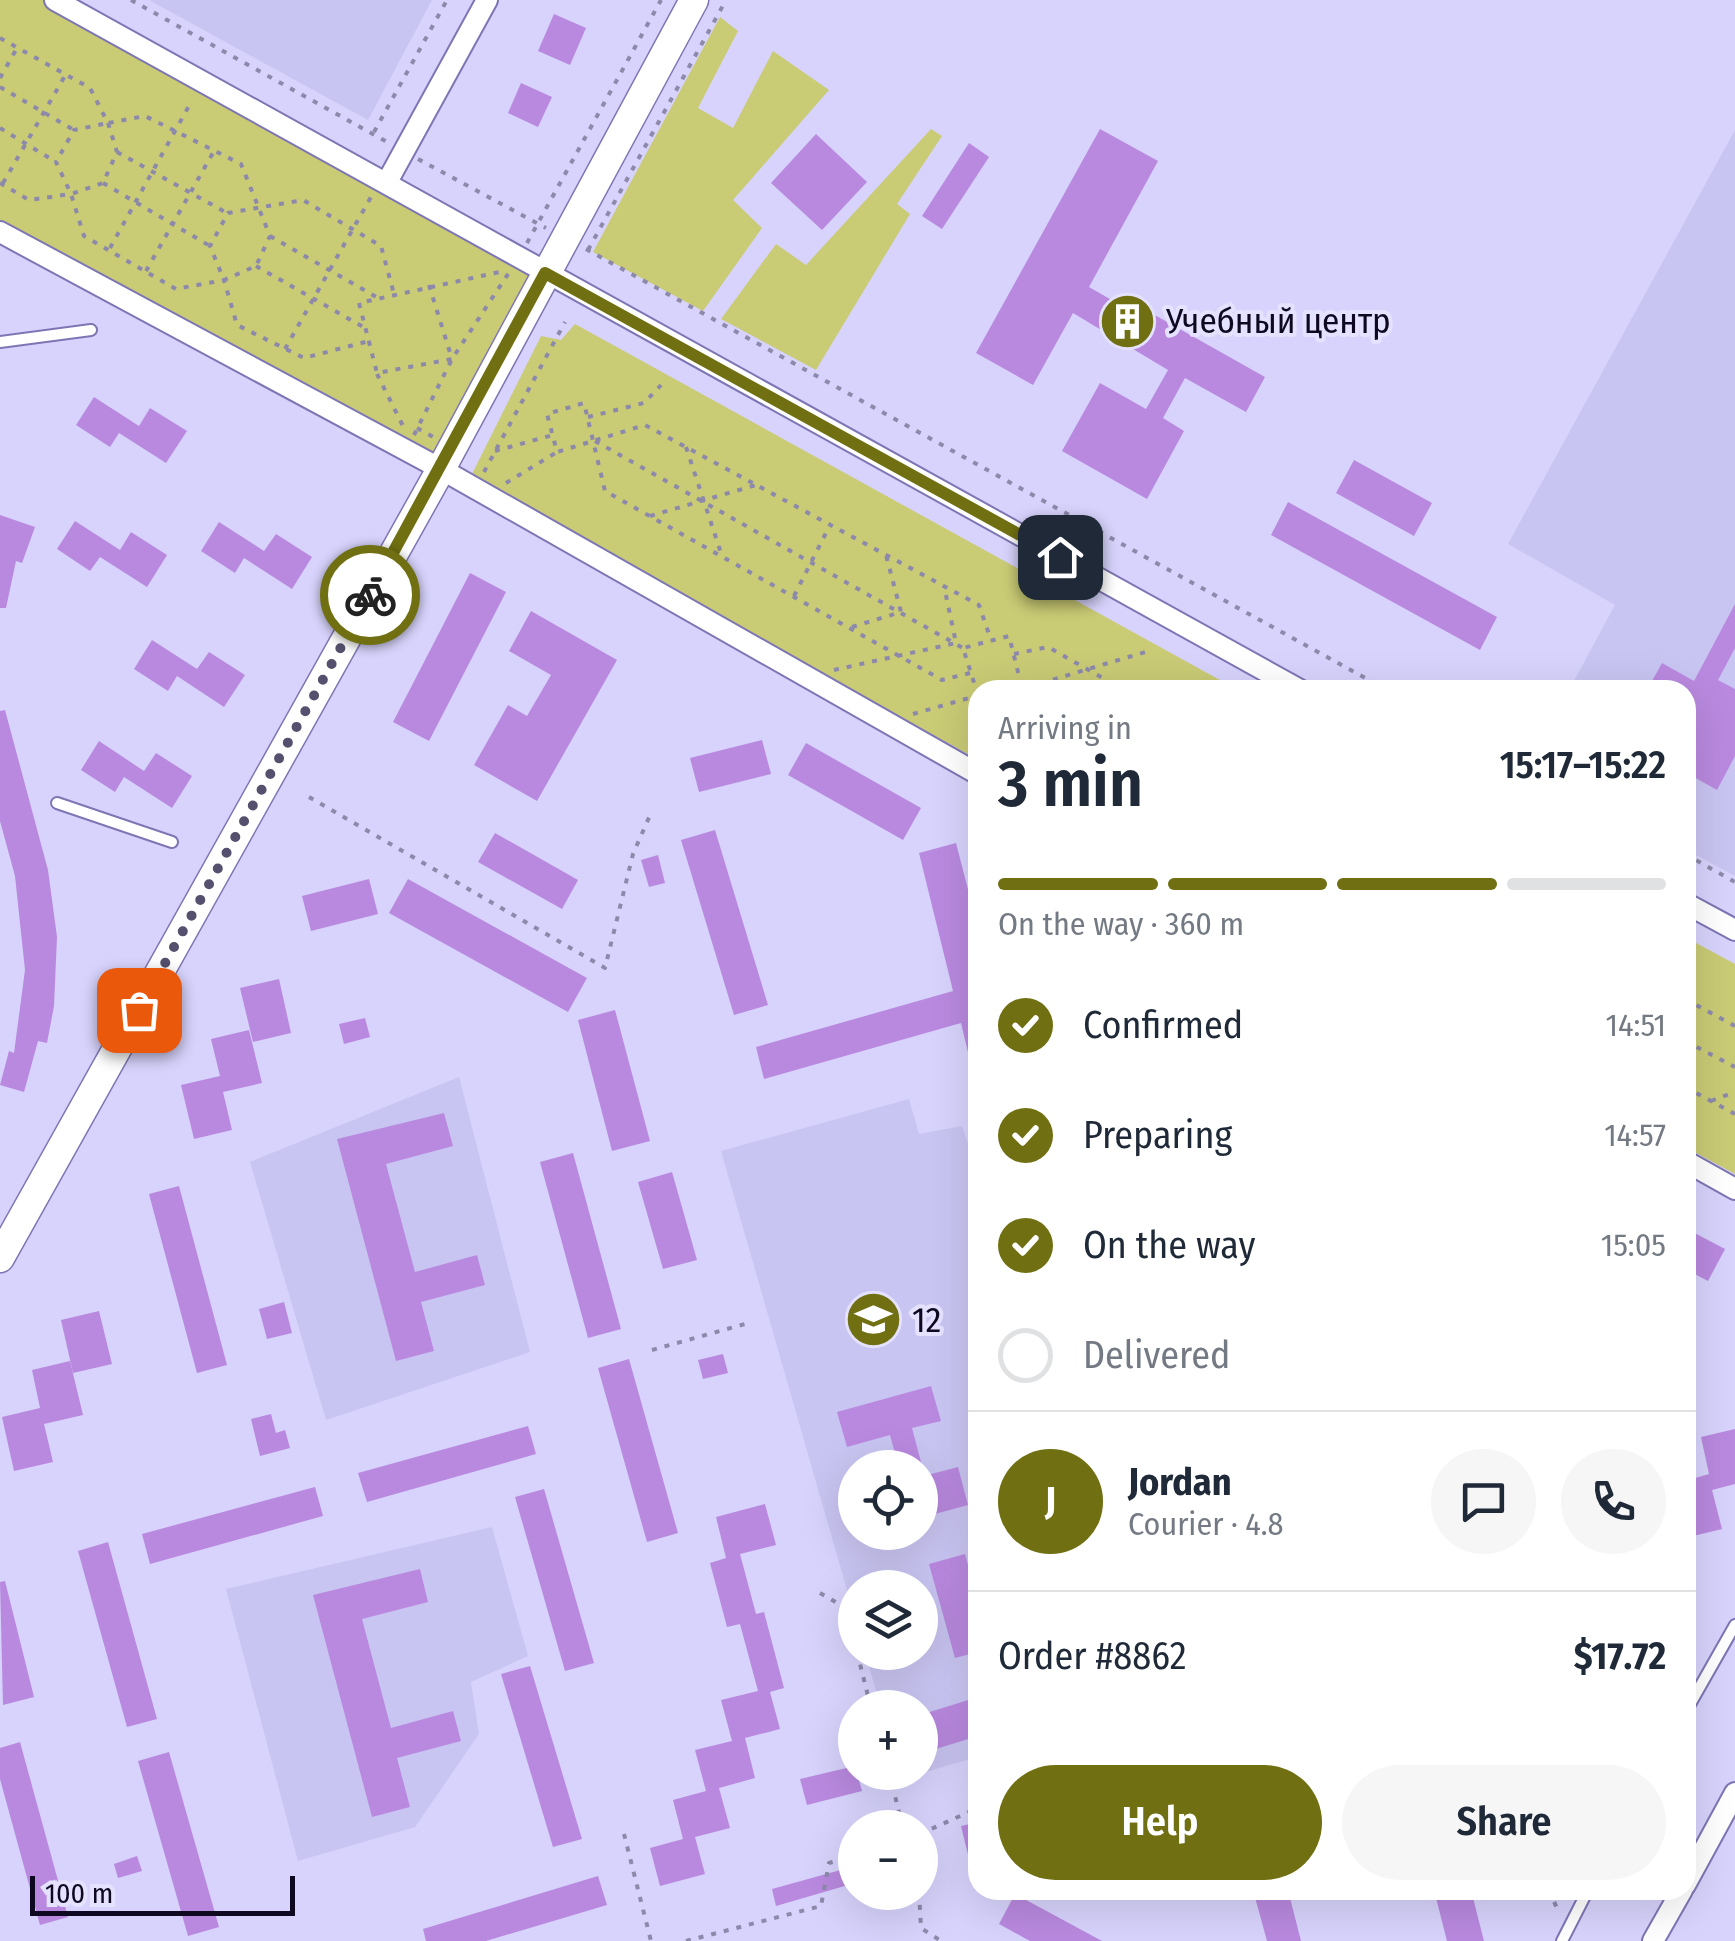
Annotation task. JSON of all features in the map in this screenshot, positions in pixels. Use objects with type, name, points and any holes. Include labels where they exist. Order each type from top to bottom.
[{"type":"street","points":[[55,0],[379,190],[545,273],[1282,680]]},
{"type":"street","points":[[379,190],[487,0]]},
{"type":"street","points":[[0,1258],[441,469],[694,0]]},
{"type":"street","points":[[0,232],[441,469],[968,768]]},
{"type":"street","points":[[1696,908],[1735,930]]},
{"type":"street","points":[[1696,1167],[1735,1189]]},
{"type":"street","points":[[1696,1866],[1733,1802]]},
{"type":"street","points":[[1653,1941],[1677,1900]]},
{"type":"lane","points":[[0,342],[91,330]]},
{"type":"lane","points":[[56,804],[172,842]]},
{"type":"lane","points":[[1696,1694],[1735,1625]]},
{"type":"lane","points":[[1564,1936],[1583,1900]]},
{"type":"path","points":[[131,0],[395,146]]},
{"type":"path","points":[[373,133],[446,0]]},
{"type":"path","points":[[527,244],[661,0]]},
{"type":"path","points":[[588,250],[726,0]]},
{"type":"path","points":[[0,38],[66,74],[90,88],[108,122],[117,152],[102,182],[71,194],[29,200],[1,184],[66,74]]},
{"type":"path","points":[[0,78],[18,48]]},
{"type":"path","points":[[0,88],[74,130],[145,116],[241,164],[262,206],[270,236],[256,266],[224,280],[176,288],[84,236],[56,162],[0,128]]},
{"type":"path","points":[[109,250],[190,104]]},
{"type":"path","points":[[56,162],[74,130]]},
{"type":"path","points":[[146,271],[214,150]]},
{"type":"path","points":[[117,152],[228,213],[302,200],[382,246],[394,294]]},
{"type":"path","points":[[415,158],[550,231]]},
{"type":"path","points":[[102,182],[210,246],[236,325],[304,358],[369,340]]},
{"type":"path","points":[[286,349],[379,190]]},
{"type":"path","points":[[210,246],[228,213]]},
{"type":"path","points":[[270,236],[378,298]]},
{"type":"path","points":[[577,245],[1368,680]]},
{"type":"path","points":[[256,266],[366,328]]},
{"type":"path","points":[[510,271],[452,360],[410,441],[377,373],[359,303],[429,286],[510,271]]},
{"type":"path","points":[[429,286],[452,360]]},
{"type":"path","points":[[480,478],[565,322]]},
{"type":"path","points":[[377,373],[452,360]]},
{"type":"path","points":[[588,417],[644,403],[662,385]]},
{"type":"path","points":[[557,452],[546,414],[584,404],[605,492],[942,680],[970,674]]},
{"type":"path","points":[[500,487],[557,452],[645,425],[980,605],[991,640]]},
{"type":"path","points":[[417,428],[438,440]]},
{"type":"path","points":[[495,451],[552,435]]},
{"type":"path","points":[[594,441],[956,643],[963,648],[972,680]]},
{"type":"path","points":[[686,447],[722,557]]},
{"type":"path","points":[[650,516],[756,485]]},
{"type":"path","points":[[793,597],[830,525]]},
{"type":"path","points":[[886,555],[900,612]]},
{"type":"path","points":[[944,586],[956,643]]},
{"type":"path","points":[[849,628],[900,612]]},
{"type":"path","points":[[963,648],[1009,636],[1024,680]]},
{"type":"path","points":[[834,670],[956,643]]},
{"type":"path","points":[[1014,654],[1048,647],[1106,680]]},
{"type":"path","points":[[1052,680],[1152,650]]},
{"type":"path","points":[[913,714],[968,698]]},
{"type":"path","points":[[309,797],[605,968],[633,854],[651,813]]},
{"type":"path","points":[[1696,860],[1735,882]]},
{"type":"path","points":[[1696,1005],[1735,1026]]},
{"type":"path","points":[[1696,1047],[1735,1068]]},
{"type":"path","points":[[1711,1101],[1735,1092]]},
{"type":"path","points":[[1696,1093],[1735,1114]]},
{"type":"path","points":[[652,1350],[745,1324]]},
{"type":"path","points":[[820,1593],[838,1604]]},
{"type":"path","points":[[938,1826],[968,1812]]},
{"type":"path","points":[[624,1834],[652,1941]]},
{"type":"path","points":[[686,1941],[821,1906],[829,1863],[838,1861]]},
{"type":"path","points":[[1552,1900],[1564,1936]]},
{"type":"path","points":[[920,1910],[921,1928],[942,1941]]},
{"type":"shaded area","points":[[0,0],[55,0],[545,273],[441,469],[0,232]]},
{"type":"shaded area","points":[[149,0],[432,0],[368,120]]},
{"type":"shaded area","points":[[720,17],[738,31],[698,108],[733,128],[773,51],[829,90],[733,200],[762,228],[703,311],[593,252]]},
{"type":"shaded area","points":[[931,129],[942,136],[897,204],[910,214],[816,370],[721,319],[776,244],[806,265]]},
{"type":"shaded area","points":[[1735,130],[1735,876],[1696,855],[1696,680],[1574,680],[1615,605],[1508,544]]},
{"type":"shaded area","points":[[575,324],[1220,680],[968,680],[968,754],[469,480],[541,336],[561,340]]},
{"type":"shaded area","points":[[1696,943],[1735,964],[1735,1174],[1696,1153]]},
{"type":"shaded area","points":[[459,1077],[530,1352],[326,1420],[250,1162]]},
{"type":"shaded area","name":"12","points":[[909,1099],[919,1134],[962,1126],[968,1144],[968,1760],[938,1768],[938,1690],[876,1690],[870,1670],[938,1670],[938,1570],[841,1570],[721,1151]]},
{"type":"shaded area","points":[[492,1527],[528,1656],[471,1682],[479,1734],[415,1827],[298,1861],[226,1589]]},
{"type":"building","points":[[554,14],[586,28],[570,65],[538,51]]},
{"type":"building","points":[[521,83],[552,97],[538,127],[508,113]]},
{"type":"building","name":"Учебный центр","points":[[1100,129],[1158,161],[1089,287],[1117,303],[1121,296],[1265,377],[1246,412],[1185,378],[1163,418],[1184,431],[1147,499],[1062,451],[1100,383],[1146,409],[1168,370],[1073,313],[1033,385],[976,353]]},
{"type":"building","points":[[816,134],[867,182],[822,230],[771,183]]},
{"type":"building","points":[[969,143],[989,157],[942,229],[922,216]]},
{"type":"building","points":[[94,397],[139,426],[150,408],[187,431],[166,463],[119,433],[110,447],[76,425]]},
{"type":"building","points":[[1354,460],[1432,503],[1414,536],[1336,493]]},
{"type":"building","points":[[1288,502],[1497,617],[1480,650],[1271,535]]},
{"type":"building","points":[[0,515],[35,527],[22,563],[16,561],[6,608],[0,608]]},
{"type":"building","points":[[75,521],[120,550],[131,532],[167,555],[147,587],[100,557],[90,571],[57,549]]},
{"type":"building","points":[[219,522],[264,551],[276,534],[312,557],[292,589],[244,558],[235,573],[201,551]]},
{"type":"building","points":[[470,573],[506,592],[429,741],[393,722]]},
{"type":"building","points":[[1735,604],[1735,648],[1718,680],[1735,689],[1735,756],[1717,790],[1696,778],[1695,680]]},
{"type":"building","points":[[531,611],[617,660],[537,801],[474,765],[508,705],[527,716],[551,675],[509,651]]},
{"type":"building","points":[[152,640],[197,669],[209,652],[245,675],[224,707],[177,676],[168,691],[134,669]]},
{"type":"building","points":[[1662,663],[1692,680],[1653,680]]},
{"type":"building","points":[[5,710],[48,870],[57,937],[54,1006],[47,1043],[38,1041],[24,1092],[0,1085],[9,1051],[14,1053],[25,970],[15,876],[0,821],[0,711]]},
{"type":"building","points":[[762,740],[771,774],[699,792],[690,758]]},
{"type":"building","points":[[99,741],[144,771],[156,753],[192,776],[172,808],[124,777],[115,792],[81,770]]},
{"type":"building","points":[[806,743],[921,808],[903,840],[788,775]]},
{"type":"building","points":[[715,830],[768,1005],[734,1015],[681,840]]},
{"type":"building","points":[[495,833],[578,880],[562,909],[478,862]]},
{"type":"building","points":[[956,843],[968,889],[968,1052],[961,1023],[764,1079],[756,1047],[953,991],[919,853]]},
{"type":"building","points":[[658,855],[665,883],[649,887],[641,860]]},
{"type":"building","points":[[369,879],[378,914],[311,931],[302,896]]},
{"type":"building","points":[[408,879],[587,978],[568,1012],[389,913]]},
{"type":"building","points":[[279,979],[291,1033],[253,1042],[240,988]]},
{"type":"building","points":[[615,1010],[650,1141],[612,1151],[578,1020]]},
{"type":"building","points":[[365,1018],[370,1037],[344,1044],[339,1024]]},
{"type":"building","points":[[249,1030],[262,1083],[223,1092],[232,1130],[194,1139],[181,1085],[220,1076],[211,1039]]},
{"type":"building","points":[[444,1113],[453,1146],[386,1164],[415,1272],[477,1255],[485,1285],[421,1302],[434,1351],[396,1361],[337,1139]]},
{"type":"building","points":[[573,1153],[621,1329],[588,1338],[540,1162]]},
{"type":"building","points":[[672,1172],[697,1260],[663,1269],[638,1182]]},
{"type":"building","points":[[179,1186],[227,1365],[197,1373],[149,1194]]},
{"type":"building","points":[[1696,1234],[1725,1249],[1708,1281],[1696,1275]]},
{"type":"building","points":[[284,1302],[292,1333],[267,1339],[259,1309]]},
{"type":"building","points":[[99,1311],[112,1364],[73,1373],[61,1320]]},
{"type":"building","points":[[723,1354],[728,1373],[703,1379],[698,1360]]},
{"type":"building","points":[[629,1359],[678,1533],[647,1542],[598,1368]]},
{"type":"building","points":[[70,1361],[83,1415],[44,1424],[53,1462],[14,1471],[2,1417],[40,1408],[32,1370]]},
{"type":"building","points":[[931,1386],[941,1421],[912,1428],[918,1450],[894,1450],[890,1435],[847,1447],[837,1412]]},
{"type":"building","points":[[271,1414],[276,1433],[285,1430],[290,1448],[260,1456],[251,1419]]},
{"type":"building","points":[[528,1426],[536,1454],[367,1502],[358,1473]]},
{"type":"building","points":[[1735,1429],[1735,1484],[1712,1490],[1722,1529],[1696,1535],[1696,1478],[1709,1474],[1701,1437]]},
{"type":"building","points":[[958,1467],[968,1505],[938,1513],[938,1472]]},
{"type":"building","points":[[315,1487],[323,1516],[150,1564],[142,1534]]},
{"type":"building","points":[[544,1489],[594,1663],[565,1671],[515,1497]]},
{"type":"building","points":[[765,1504],[776,1545],[740,1554],[756,1614],[764,1612],[784,1688],[770,1692],[780,1729],[745,1738],[755,1778],[719,1788],[730,1828],[695,1837],[705,1874],[660,1886],[650,1848],[683,1839],[673,1800],[706,1791],[695,1750],[732,1741],[721,1700],[758,1691],[740,1624],[727,1627],[710,1563],[726,1558],[716,1517]]},
{"type":"building","points":[[108,1542],[157,1719],[127,1727],[78,1551]]},
{"type":"building","points":[[965,1554],[968,1655],[955,1658],[938,1597],[938,1570],[931,1570],[929,1564]]},
{"type":"building","points":[[420,1569],[428,1602],[362,1619],[391,1728],[453,1711],[461,1741],[397,1758],[410,1807],[372,1817],[313,1595]]},
{"type":"building","points":[[5,1581],[34,1697],[3,1705],[0,1582]]},
{"type":"building","points":[[530,1666],[582,1839],[553,1847],[501,1674]]},
{"type":"building","points":[[968,1700],[968,1739],[938,1748],[938,1709]]},
{"type":"building","points":[[20,1742],[68,1917],[40,1925],[0,1779],[0,1748]]},
{"type":"building","points":[[169,1752],[219,1927],[188,1936],[138,1761]]},
{"type":"building","points":[[838,1770],[838,1790],[862,1791],[807,1805],[800,1779]]},
{"type":"building","points":[[968,1824],[968,1855],[961,1826]]},
{"type":"building","points":[[137,1856],[142,1871],[118,1878],[114,1864]]},
{"type":"building","points":[[838,1871],[838,1888],[776,1906],[772,1889]]},
{"type":"building","points":[[598,1876],[607,1905],[486,1941],[426,1941],[423,1929]]},
{"type":"building","points":[[1012,1900],[1026,1900],[1102,1941],[1030,1941],[999,1924]]},
{"type":"building","points":[[1256,1900],[1291,1900],[1301,1941],[1267,1941]]},
{"type":"building","points":[[1437,1900],[1474,1900],[1484,1941],[1447,1941]]},
{"type":"way so far","points":[[139,1010],[370,595]]},
{"type":"place","name":"Учебный центр","points":[[1127,321]]},
{"type":"place","name":"12","points":[[873,1320]]},
{"type":"route","points":[[370,595],[545,273],[1060,557]]}]
